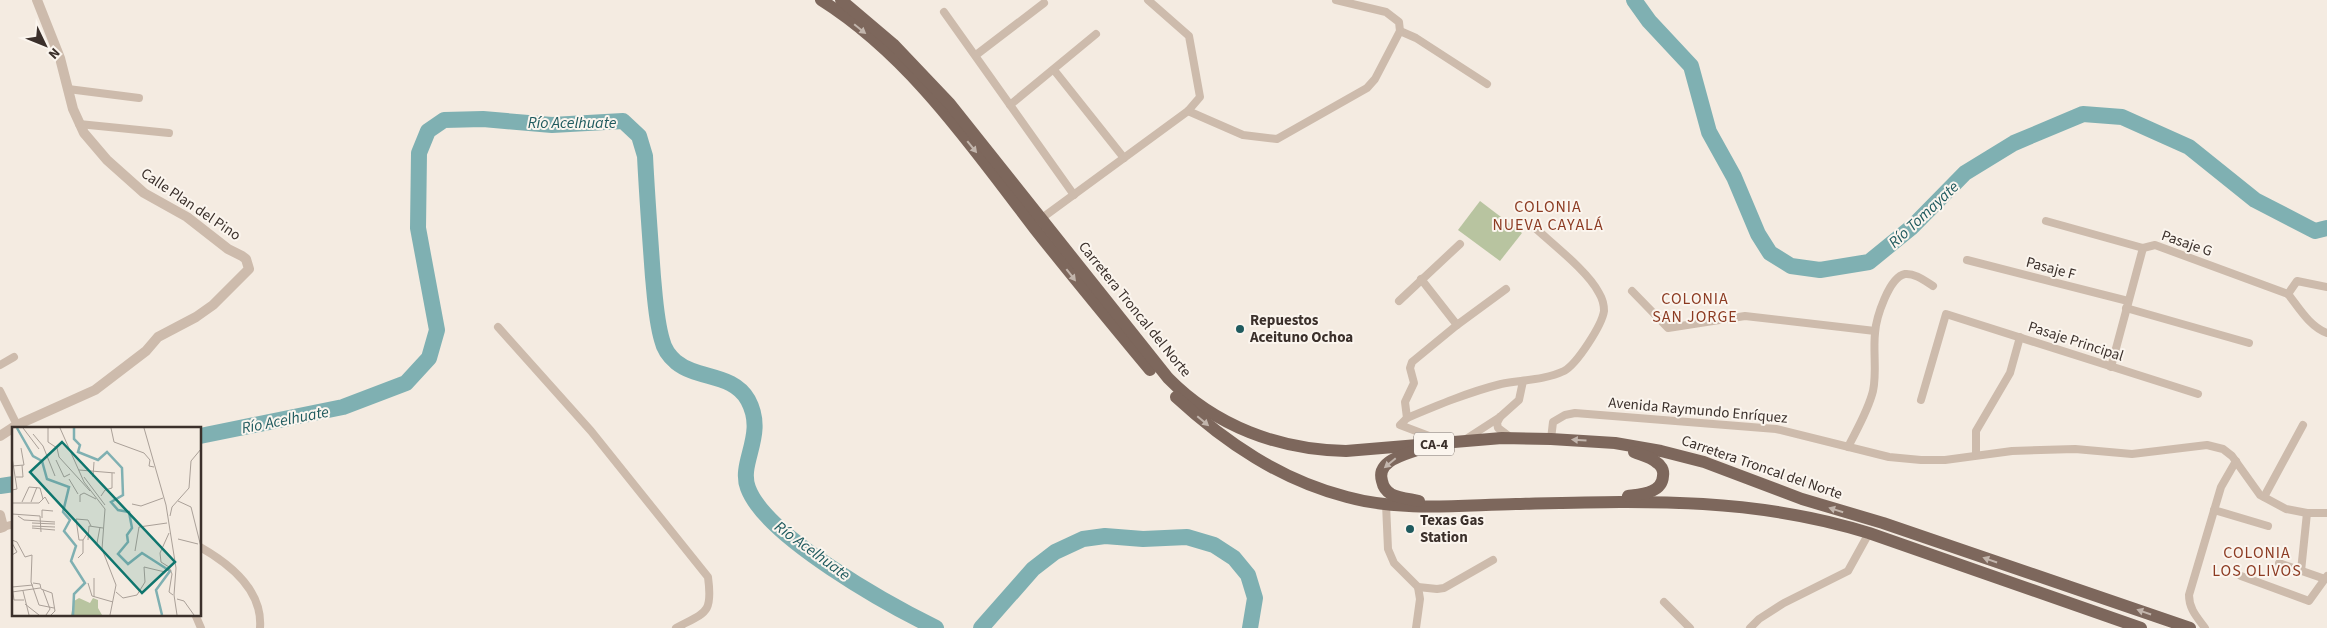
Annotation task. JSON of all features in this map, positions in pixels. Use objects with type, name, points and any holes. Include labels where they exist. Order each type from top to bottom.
[{"type":"main road","name":"Carretera Troncal del Norte","points":[[821,0],[862,31],[913,77],[986,164],[1089,297],[1154,375],[1192,412],[1227,441],[1278,471],[1348,498],[1386,504],[1437,507],[1671,502],[1738,505],[1826,520],[2141,628]]},
{"type":"main road","name":"Carretera Troncal del Norte","points":[[841,0],[879,31],[919,70],[1042,218],[1103,299],[1168,378],[1192,401],[1206,410],[1262,437],[1312,449],[1346,451],[1511,438],[1551,438],[1615,443],[1704,462],[1802,499],[1883,523],[2190,628]]},
{"type":"main road","points":[[1437,507],[1392,494],[1384,487],[1381,479],[1383,470],[1391,461],[1440,443]]},
{"type":"main road","points":[[1594,503],[1650,492],[1662,481],[1663,472],[1655,460],[1615,443]]},
{"type":"street","name":"Calle Plan del Pino","points":[[14,427],[95,390],[146,351],[158,337],[196,317],[213,305],[249,269],[246,259],[242,256],[228,249],[187,217],[140,190],[107,160],[84,133],[73,109],[60,58],[37,0]]},
{"type":"street","points":[[1042,218],[1188,111],[1200,97],[1189,36],[1148,0]]},
{"type":"street","points":[[1188,111],[1243,135],[1277,139],[1367,88],[1375,78],[1400,31],[1399,22],[1386,12],[1336,0]]},
{"type":"street","points":[[976,55],[1044,3]]},
{"type":"street","points":[[944,12],[1074,195]]},
{"type":"street","points":[[1400,31],[1416,38],[1487,84]]},
{"type":"street","points":[[1010,105],[1096,34]]},
{"type":"street","points":[[1054,70],[1124,158]]},
{"type":"street","points":[[68,88],[139,98]]},
{"type":"street","points":[[80,124],[169,133]]},
{"type":"street","name":"Pasaje G","points":[[2046,221],[2143,248],[2155,245],[2288,294]]},
{"type":"street","points":[[1440,443],[1400,425],[1407,418],[1469,394],[1501,384],[1555,374],[1572,366],[1602,319],[1604,311],[1598,292],[1589,278],[1532,225]]},
{"type":"street","points":[[1399,301],[1460,244]]},
{"type":"street","points":[[2111,367],[2143,248]]},
{"type":"street","name":"Pasaje F","points":[[1967,260],[2127,305],[2250,343]]},
{"type":"street","points":[[1848,447],[1866,410],[1873,389],[1875,331],[1887,292],[1898,277],[1906,274],[1915,276],[1933,286]]},
{"type":"street","points":[[1422,279],[1456,325]]},
{"type":"street","points":[[2327,287],[2297,281],[2288,294],[2304,315],[2322,331],[2327,333]]},
{"type":"street","points":[[1407,418],[1405,402],[1414,383],[1410,368],[1412,362],[1456,325],[1506,290]]},
{"type":"street","points":[[1632,291],[1668,328],[1745,316],[1875,331]]},
{"type":"street","name":"Pasaje Principal","points":[[1920,400],[1946,314],[2198,394]]},
{"type":"street","points":[[498,327],[591,431],[708,577],[709,607],[702,614],[676,628]]},
{"type":"street","points":[[1976,455],[1976,431],[1981,418],[1996,400],[2010,373],[2020,338]]},
{"type":"street","points":[[0,365],[14,357]]},
{"type":"street","points":[[1464,441],[1500,416],[1518,400],[1523,381]]},
{"type":"street","points":[[0,391],[17,425]]},
{"type":"street","name":"Avenida Raymundo Enríquez","points":[[1551,438],[1553,422],[1565,415],[1575,413],[1776,429],[1889,457],[1921,460],[1945,460],[2012,451],[2075,449],[2132,454],[2207,446],[2223,449],[2236,462],[2260,495],[2286,510],[2327,513]]},
{"type":"street","points":[[1500,416],[1497,423],[1498,428],[1511,438]]},
{"type":"street","points":[[2264,497],[2303,426]]},
{"type":"street","name":"Calle Plan del Pino","points":[[0,436],[12,428]]},
{"type":"street","points":[[2205,628],[2189,604],[2189,595],[2225,478],[2236,462]]},
{"type":"street","points":[[1386,504],[1388,549],[1394,563],[1418,587],[1420,599],[1416,628]]},
{"type":"street","points":[[2214,510],[2268,526]]},
{"type":"street","points":[[2301,571],[2307,513]]},
{"type":"street","points":[[0,515],[2,527]]},
{"type":"street","points":[[1750,628],[1784,603],[1848,572],[1868,533]]},
{"type":"street","points":[[201,548],[220,560],[253,592],[259,605],[260,628]]},
{"type":"street","points":[[1418,587],[1444,588],[1493,560]]},
{"type":"street","points":[[2241,576],[2309,601],[2326,577],[2279,563]]},
{"type":"street","points":[[1664,602],[1690,628]]},
{"type":"street","points":[[196,616],[201,628]]},
{"type":"green space","points":[[1480,201],[1522,233],[1500,261],[1458,230]]},
{"type":"waterway","name":"Río Tomayate","points":[[1634,0],[1649,21],[1691,66],[1709,132],[1734,177],[1758,234],[1770,253],[1791,266],[1820,270],[1869,262],[1912,227],[1965,173],[2014,143],[2083,114],[2122,117],[2189,147],[2255,200],[2315,231],[2327,228]]},
{"type":"waterway","name":"Río Acelhuate","points":[[201,436],[343,407],[406,383],[429,358],[437,330],[418,228],[419,153],[428,131],[444,120],[483,119],[552,125],[623,121],[639,136],[645,156],[655,300],[658,325],[663,343],[667,352],[676,362],[694,372],[734,385],[742,391],[748,400],[755,425],[746,468],[746,478],[748,488],[759,507],[778,527],[831,568],[861,587],[936,628]]},
{"type":"waterway","name":"Río Acelhuate","points":[[0,486],[12,484]]},
{"type":"waterway","name":"Río Acelhuate","points":[[981,628],[1033,569],[1055,552],[1083,539],[1105,536],[1143,539],[1187,537],[1214,545],[1234,558],[1248,575],[1255,598],[1250,628]]},
{"type":"place","name":"Repuestos Aceituno Ochoa","points":[[1240,329]]},
{"type":"place","name":"Texas Gas Station","points":[[1410,529]]},
{"type":"district","name":"COLONIA NUEVA CAYALÁ","points":[[1548,215]]},
{"type":"district","name":"COLONIA SAN JORGE","points":[[1695,307]]},
{"type":"district","name":"COLONIA LOS OLIVOS","points":[[2257,561]]}]
